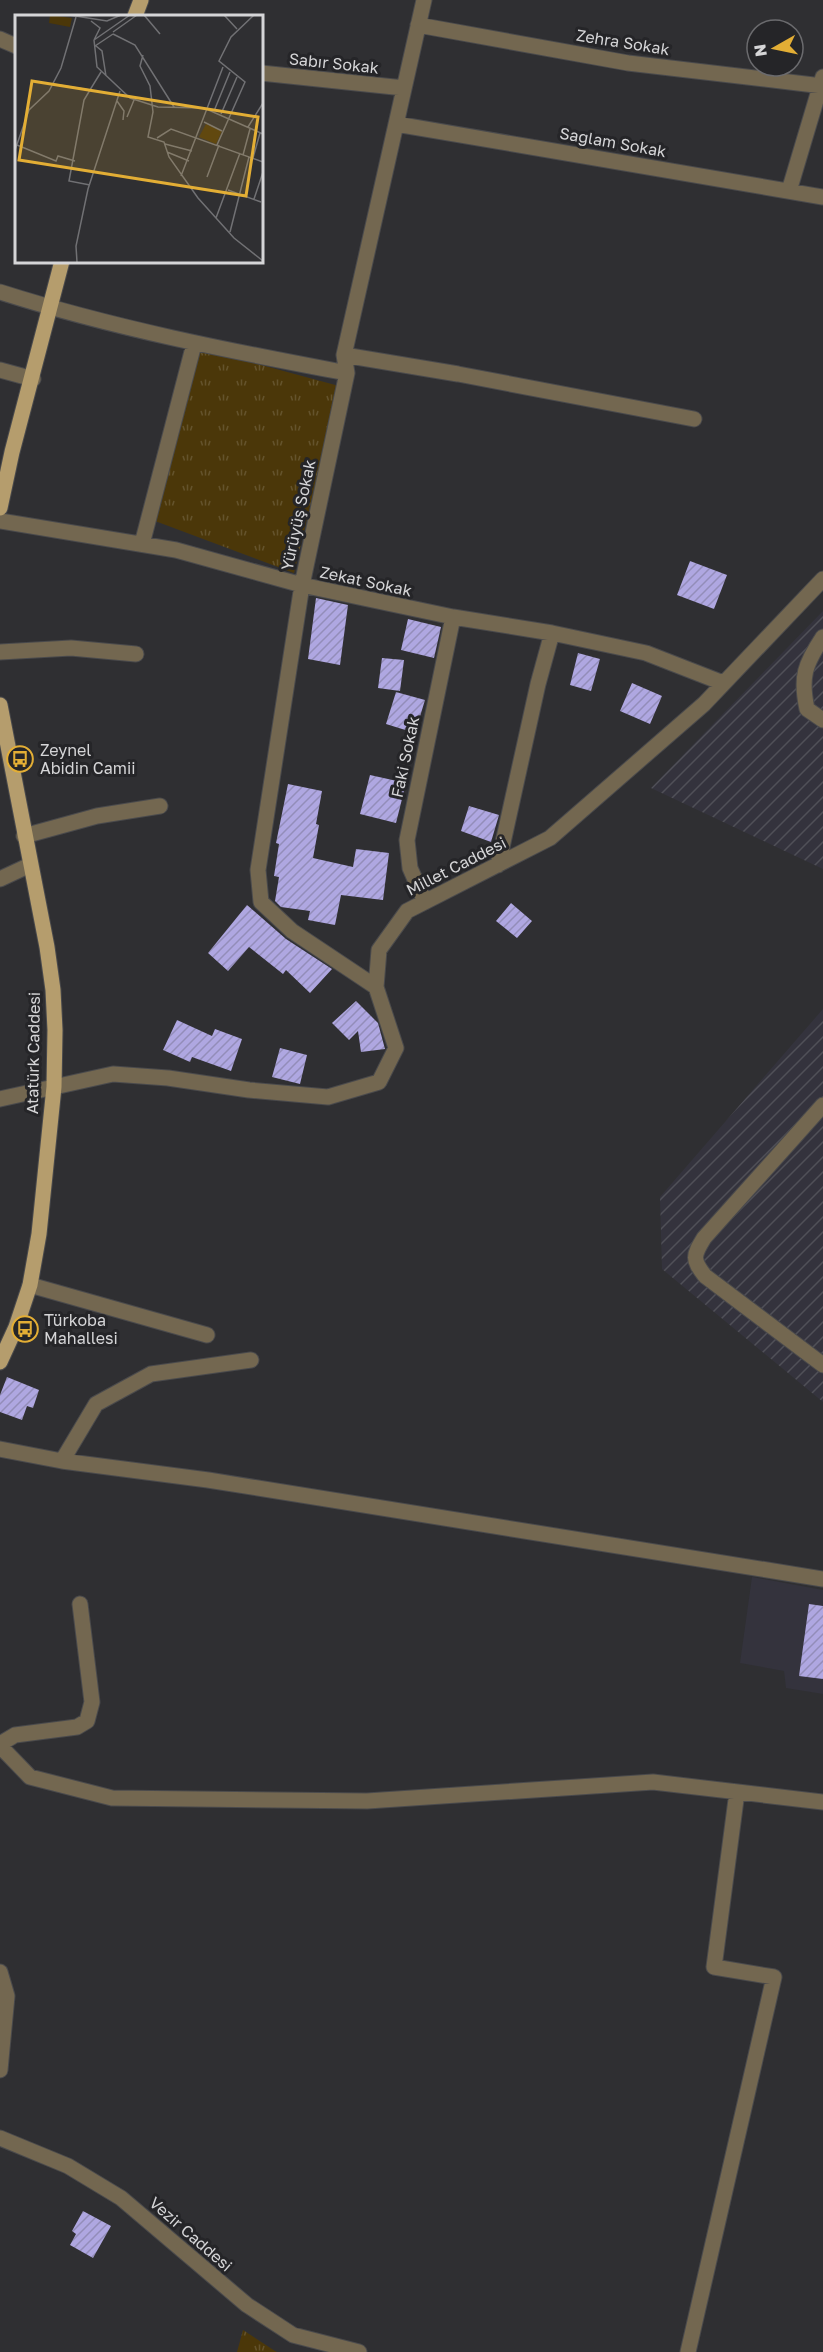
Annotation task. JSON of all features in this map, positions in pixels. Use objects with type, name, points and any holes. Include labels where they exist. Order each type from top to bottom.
[{"type":"main road","points":[[135,15],[141,0]]},
{"type":"main road","points":[[0,508],[6,450],[33,379],[62,262]]},
{"type":"main road","name":"Atatürk Caddesi","points":[[0,705],[47,946],[53,990],[54,1087],[39,1234],[30,1285],[16,1327],[0,1362]]},
{"type":"street","name":"Yürüyüş Sokak","points":[[376,987],[292,931],[261,902],[258,870],[302,585],[347,373],[344,355],[424,0]]},
{"type":"street","name":"Zehra Sokak","points":[[418,25],[628,63],[822,83]]},
{"type":"street","points":[[0,39],[15,46]]},
{"type":"street","name":"Sabır Sokak","points":[[262,73],[404,88]]},
{"type":"street","points":[[789,191],[822,83]]},
{"type":"street","name":"Sağlam Sokak","points":[[396,124],[823,197]]},
{"type":"street","points":[[0,292],[49,308],[194,344],[347,373]]},
{"type":"street","points":[[142,544],[194,344]]},
{"type":"street","points":[[344,355],[458,374],[694,419]]},
{"type":"street","points":[[0,370],[33,379]]},
{"type":"street","name":"Zekat Sokak","points":[[0,521],[176,550],[302,585],[453,617],[552,633],[646,653],[723,683]]},
{"type":"street","name":"Millet Caddesi","points":[[0,1099],[113,1074],[168,1078],[249,1090],[328,1097],[379,1082],[396,1048],[376,987],[379,950],[407,911],[550,838],[704,704],[823,579]]},
{"type":"street","name":"Faki Sokak","points":[[425,902],[410,868],[407,840],[453,617]]},
{"type":"street","points":[[498,865],[530,718],[552,633]]},
{"type":"street","points":[[823,638],[809,658],[802,687],[807,709],[823,720]]},
{"type":"street","points":[[0,652],[71,648],[136,654]]},
{"type":"street","points":[[24,836],[97,816],[160,806]]},
{"type":"street","points":[[0,879],[30,865]]},
{"type":"street","points":[[823,1105],[704,1238],[695,1252],[696,1264],[705,1276],[823,1365]]},
{"type":"street","points":[[30,1285],[207,1335]]},
{"type":"street","points":[[62,1461],[96,1404],[151,1374],[251,1360]]},
{"type":"street","points":[[0,1449],[62,1461],[208,1480],[823,1579]]},
{"type":"street","points":[[80,1604],[92,1702],[87,1721],[77,1727],[15,1735],[0,1745],[30,1777],[112,1798],[367,1801],[653,1782],[823,1802]]},
{"type":"street","points":[[688,2352],[774,1977],[714,1967],[736,1792]]},
{"type":"street","points":[[0,1972],[7,1996],[0,2070]]},
{"type":"street","name":"Vezir Caddesi","points":[[0,2138],[68,2166],[121,2198],[247,2305],[293,2335],[359,2352]]},
{"type":"shaded area","points":[[823,611],[823,869],[651,788]]},
{"type":"shaded area","points":[[823,1009],[823,1402],[662,1269],[660,1197]]},
{"type":"shaded area","points":[[752,1577],[823,1590],[823,1694],[786,1688],[784,1671],[740,1663]]},
{"type":"green space","points":[[199,348],[339,386],[294,573],[155,521]]},
{"type":"green space","points":[[243,2330],[275,2351],[277,2352],[237,2352]]},
{"type":"building","points":[[690,561],[727,575],[714,609],[677,595]]},
{"type":"building","points":[[316,598],[348,605],[340,665],[308,659]]},
{"type":"building","points":[[408,619],[441,627],[434,658],[401,650]]},
{"type":"building","points":[[578,653],[600,659],[591,691],[570,685]]},
{"type":"building","points":[[382,658],[404,660],[400,691],[378,688]]},
{"type":"building","points":[[632,683],[662,696],[650,724],[620,711]]},
{"type":"building","points":[[396,692],[425,700],[415,733],[386,724]]},
{"type":"building","points":[[370,775],[406,783],[396,823],[360,814]]},
{"type":"building","points":[[288,784],[322,791],[313,858],[353,867],[356,849],[389,853],[383,900],[341,895],[335,925],[308,920],[310,911],[281,907],[275,901],[279,877],[274,876],[279,844],[276,843]]},
{"type":"building","points":[[469,806],[499,815],[491,842],[461,831]]},
{"type":"building","points":[[511,903],[532,921],[517,938],[496,921]]},
{"type":"building","points":[[247,905],[286,939],[332,969],[310,993],[286,970],[283,974],[249,947],[228,971],[208,953]]},
{"type":"building","points":[[356,1001],[378,1023],[385,1049],[361,1052],[358,1031],[349,1040],[332,1023]]},
{"type":"building","points":[[177,1020],[212,1036],[215,1029],[242,1039],[231,1071],[192,1057],[190,1062],[163,1050]]},
{"type":"building","points":[[280,1048],[307,1055],[300,1084],[272,1077]]},
{"type":"building","points":[[7,1377],[39,1390],[33,1408],[27,1406],[22,1420],[0,1412],[0,1395]]},
{"type":"building","points":[[809,1604],[823,1606],[823,1679],[799,1676]]},
{"type":"building","points":[[83,2211],[111,2226],[93,2258],[70,2245],[76,2234],[72,2231]]},
{"type":"place","name":"Zeynel Abidin Camii","points":[[20,759]]},
{"type":"place","name":"Türkoba Mahallesi","points":[[25,1329]]}]
